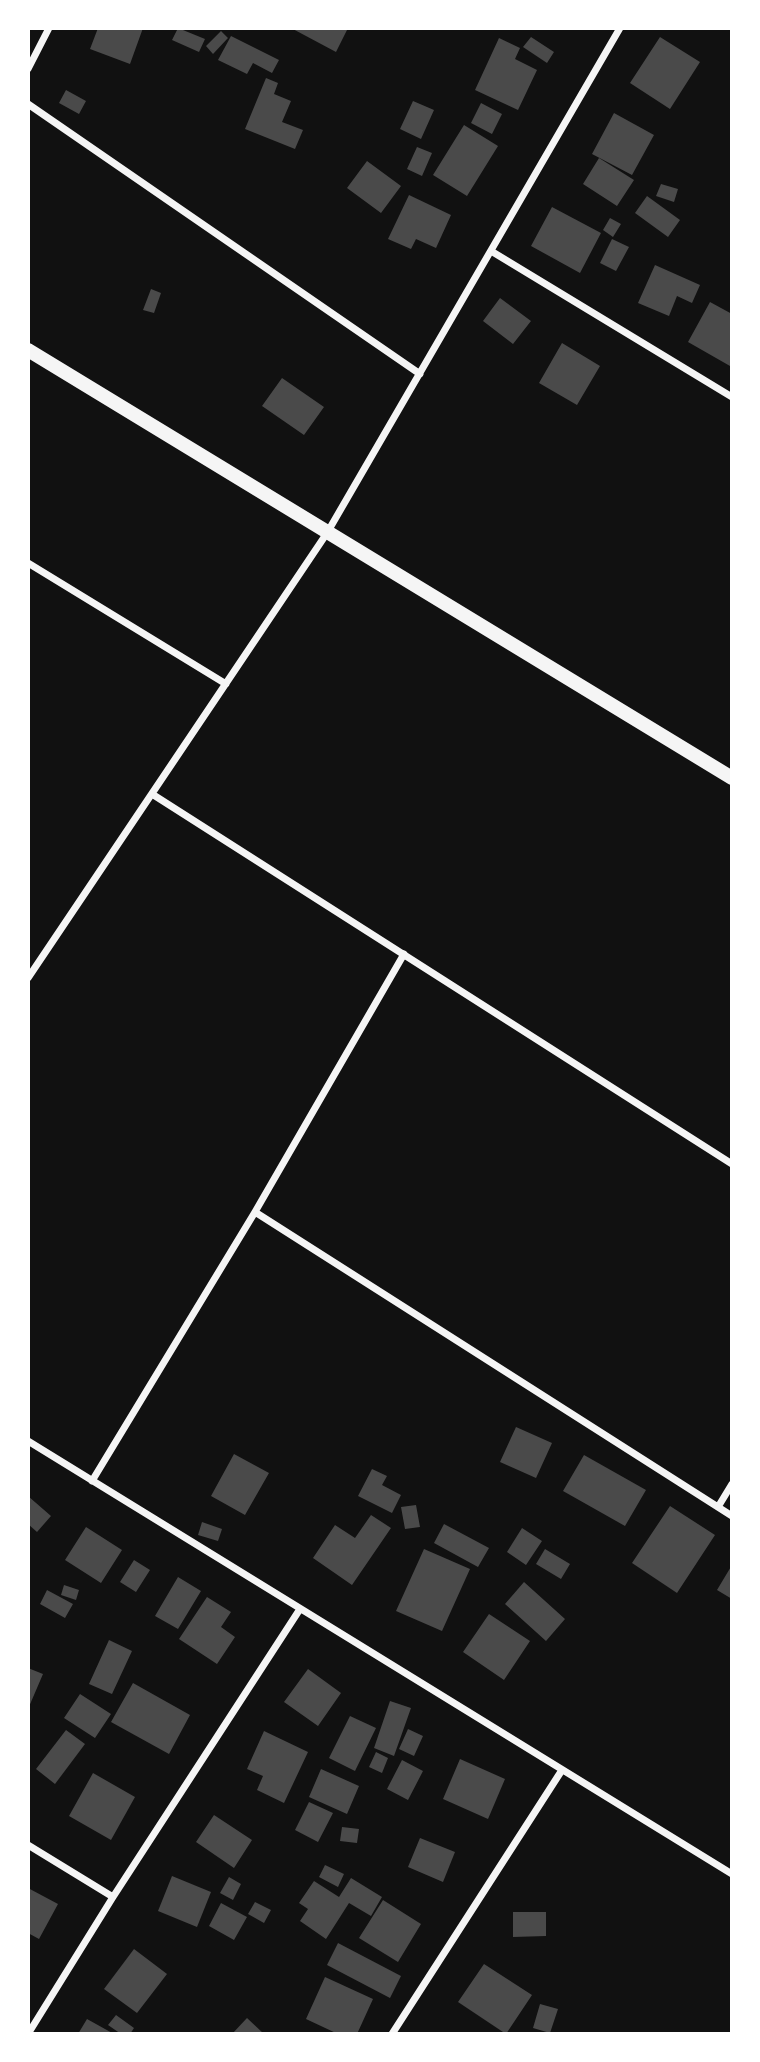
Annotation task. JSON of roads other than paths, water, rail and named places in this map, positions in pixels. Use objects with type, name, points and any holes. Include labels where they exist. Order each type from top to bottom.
[{"type":"main road","points":[[28,350],[732,778]]},
{"type":"street","points":[[28,69],[50,28]]},
{"type":"street","points":[[28,978],[327,534],[620,28]]},
{"type":"street","points":[[28,104],[421,374]]},
{"type":"street","points":[[491,251],[732,397]]},
{"type":"street","points":[[28,563],[226,684]]},
{"type":"street","points":[[152,794],[732,1164]]},
{"type":"street","points":[[92,1481],[255,1212],[404,954]]},
{"type":"street","points":[[255,1212],[732,1516]]},
{"type":"street","points":[[28,1440],[732,1874]]},
{"type":"street","points":[[718,1507],[732,1484]]},
{"type":"street","points":[[28,2034],[113,1897],[300,1609]]},
{"type":"street","points":[[393,2034],[562,1770]]},
{"type":"street","points":[[28,1845],[113,1897]]}]
